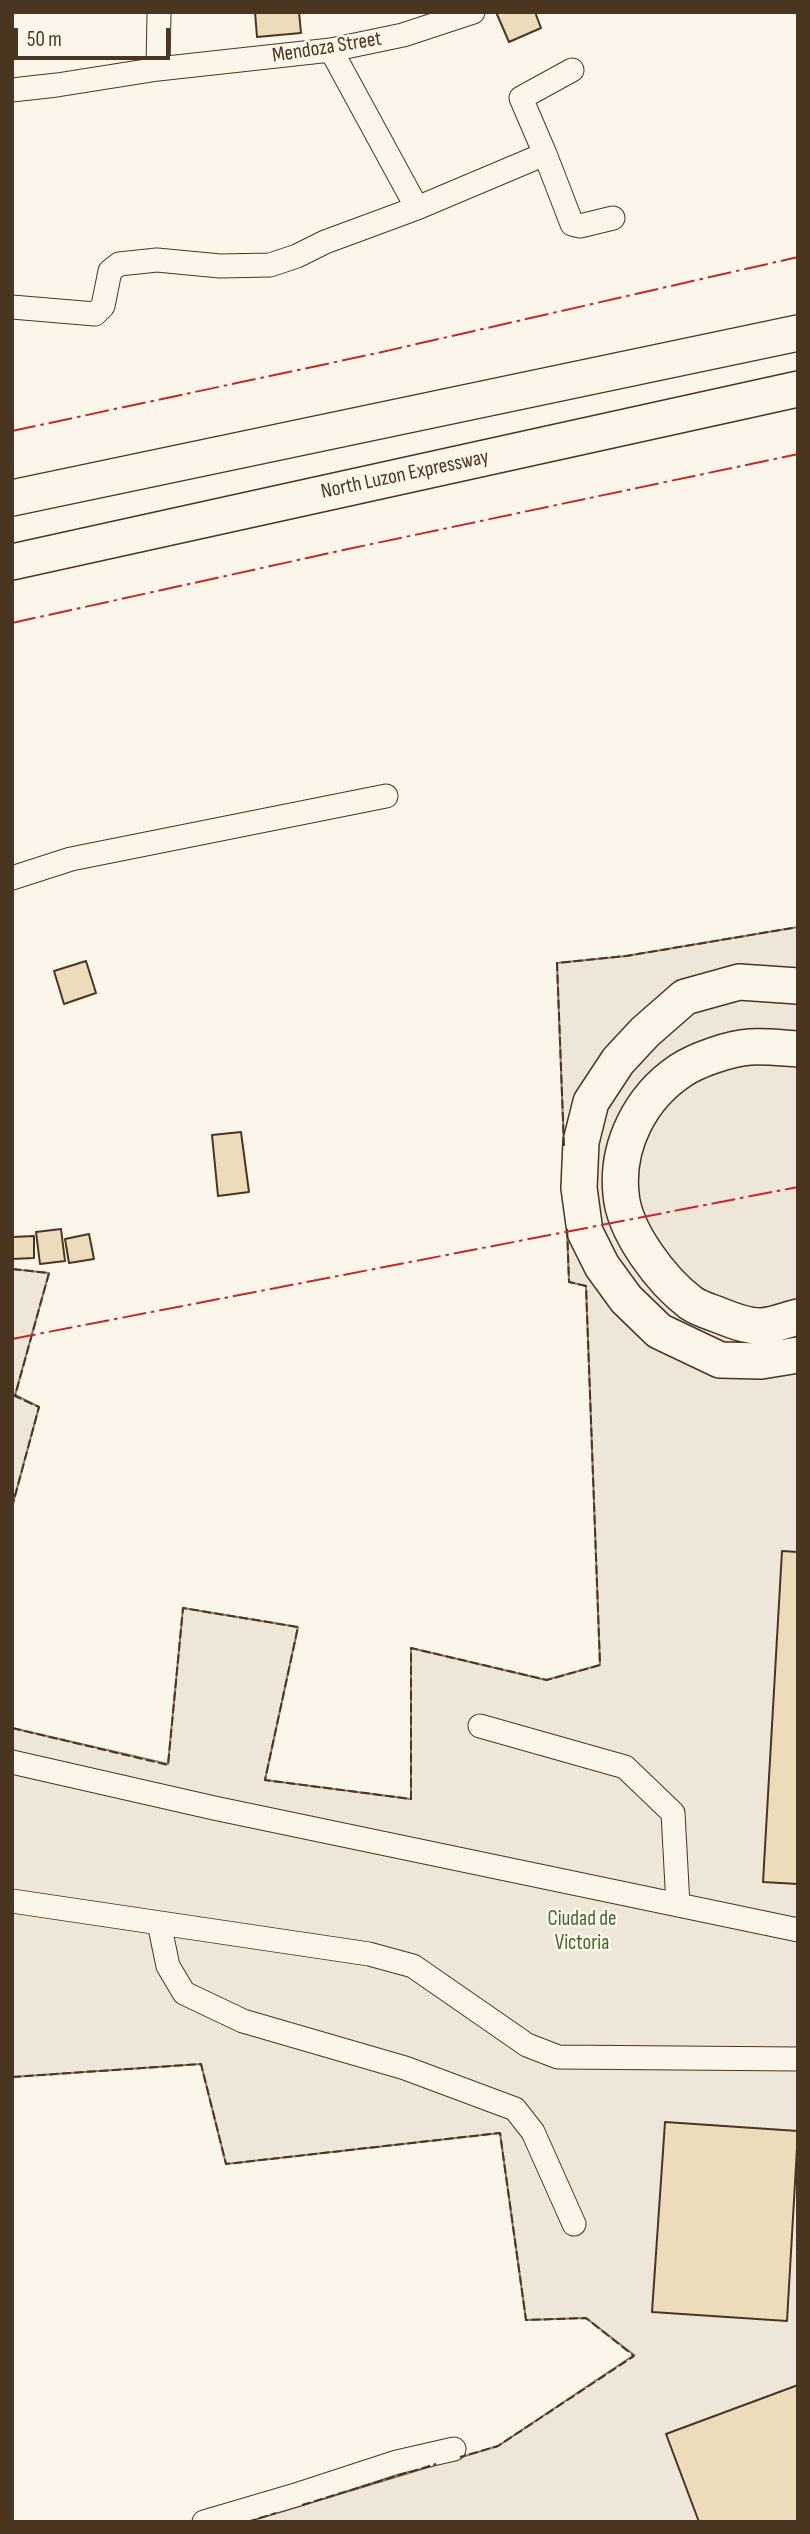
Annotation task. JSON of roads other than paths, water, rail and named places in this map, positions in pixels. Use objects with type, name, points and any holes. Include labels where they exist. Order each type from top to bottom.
[{"type":"highway","points":[[12,498],[798,333]]},
{"type":"highway","name":"North Luzon Expressway","points":[[12,562],[798,389]]},
{"type":"highway","points":[[798,986],[739,982],[685,997],[645,1032],[618,1061],[591,1102],[581,1142],[579,1188],[584,1232],[602,1266],[626,1299],[659,1331],[720,1360],[761,1361],[798,1355]]},
{"type":"highway","points":[[798,1049],[749,1046],[707,1058],[681,1070],[657,1090],[634,1122],[624,1151],[621,1195],[643,1251],[662,1275],[693,1305],[733,1320],[760,1326],[798,1317]]},
{"type":"street","points":[[158,69],[159,12]]},
{"type":"street","name":"Mendoza Street","points":[[12,90],[158,69],[331,50],[403,35],[473,12]]},
{"type":"street","points":[[331,50],[417,208]]},
{"type":"street","points":[[572,70],[521,98],[572,224],[580,226],[613,218]]},
{"type":"street","points":[[12,307],[95,314],[100,311],[105,301],[110,271],[119,264],[157,260],[220,266],[270,265],[368,228],[545,154]]},
{"type":"street","points":[[12,878],[71,859],[386,796]]},
{"type":"street","points":[[480,1726],[625,1767],[673,1813],[678,1905]]},
{"type":"street","points":[[12,1762],[214,1808],[798,1930]]},
{"type":"street","points":[[12,1901],[369,1954],[412,1966],[527,2045],[558,2057],[798,2059]]},
{"type":"street","points":[[159,1923],[168,1966],[184,1993],[243,2021],[405,2068],[515,2109],[533,2132],[574,2224]]},
{"type":"street","points":[[210,2521],[397,2462],[454,2449]]},
{"type":"park label","name":"Ciudad de Victoria","points":[[582,1932]]}]
